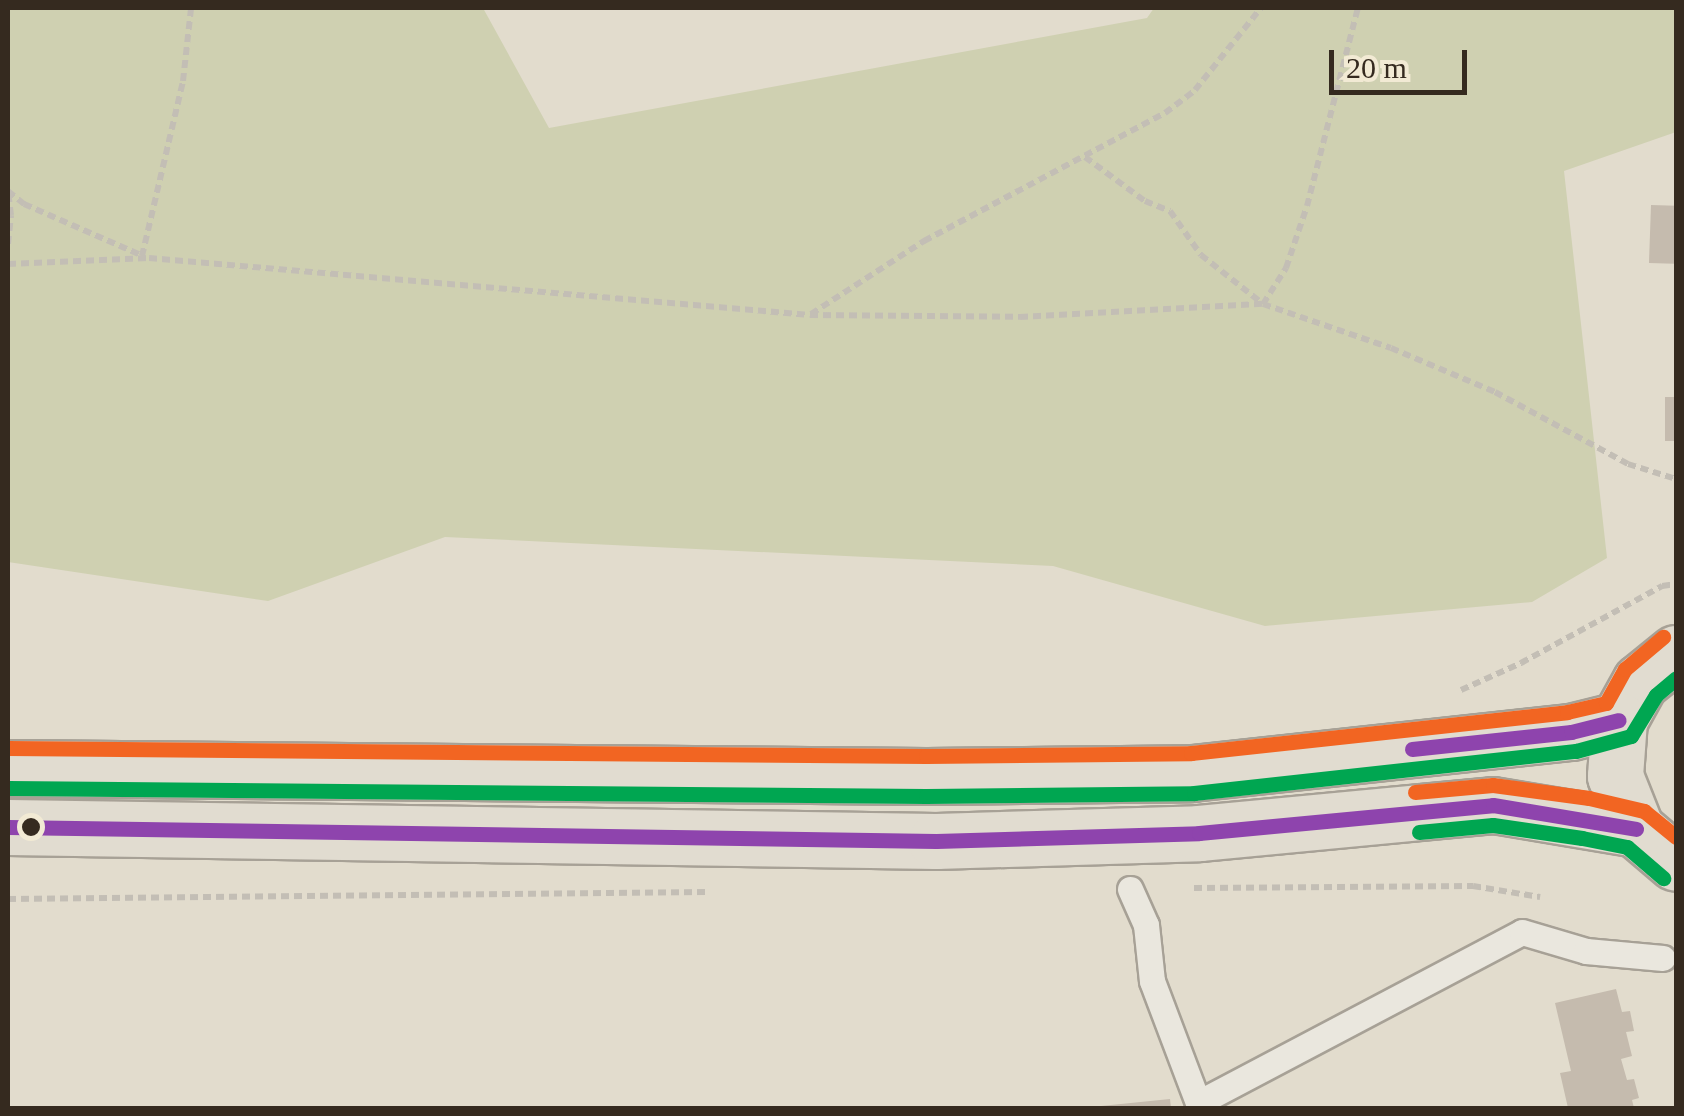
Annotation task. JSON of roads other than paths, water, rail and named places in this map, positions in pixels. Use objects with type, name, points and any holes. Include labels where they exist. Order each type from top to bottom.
[{"type":"main road","points":[[1676,653],[1640,682],[1619,720],[1615,776],[1636,828],[1676,863]]},
{"type":"main road","points":[[8,768],[906,776],[1192,773],[1571,732],[1619,720]]},
{"type":"main road","points":[[8,828],[936,841],[1199,833],[1493,805],[1636,828]]},
{"type":"lane","points":[[1130,888],[1146,925],[1152,981],[1199,1106],[1522,932],[1586,950],[1663,958]]}]
